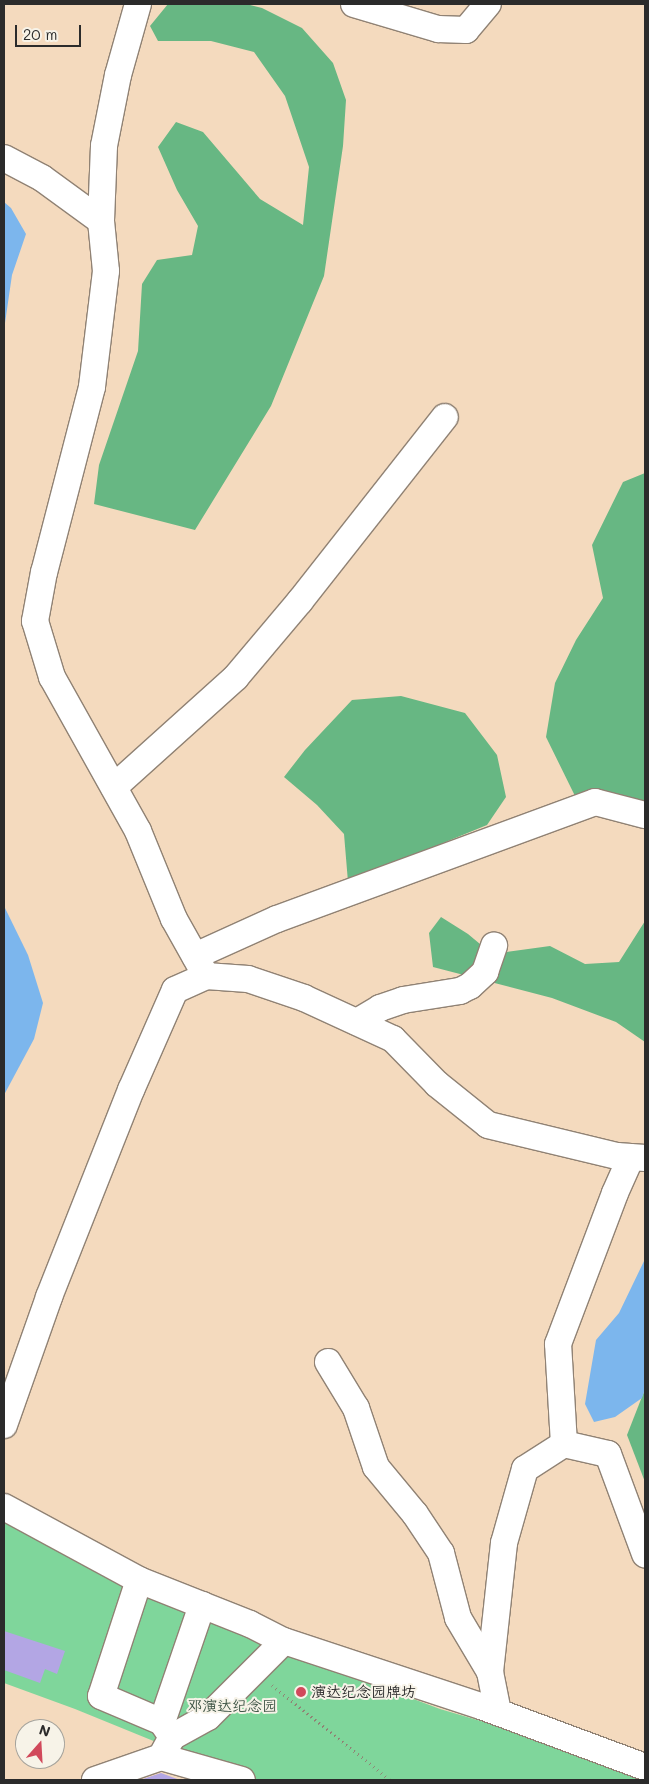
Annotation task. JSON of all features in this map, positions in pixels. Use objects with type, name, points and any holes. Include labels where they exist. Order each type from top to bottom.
[{"type":"street","points":[[138,4],[118,74],[104,146],[100,220],[106,271],[92,387],[44,572],[35,621],[52,677],[138,831],[174,919],[201,966],[248,979],[304,998],[393,1038],[436,1084],[488,1125],[617,1156],[638,1158],[615,1193],[558,1344],[564,1444]]},
{"type":"street","points":[[354,4],[438,29],[466,30],[488,4]]},
{"type":"street","points":[[4,158],[42,178],[100,220]]},
{"type":"street","points":[[114,787],[236,677],[300,602],[445,417]]},
{"type":"street","points":[[4,1424],[49,1297],[131,1090],[175,990],[201,966],[284,916],[595,802],[645,814]]},
{"type":"street","points":[[357,1022],[380,1008],[403,1000],[460,991],[470,986],[485,972],[494,946]]},
{"type":"street","points":[[328,1362],[356,1408],[376,1467],[415,1514],[442,1553],[458,1618],[490,1672]]},
{"type":"street","points":[[498,1712],[490,1672],[504,1543],[525,1470],[564,1444],[608,1454],[645,1554]]},
{"type":"street","points":[[5,1512],[139,1580],[265,1630],[284,1641],[498,1712],[645,1767]]},
{"type":"street","points":[[139,1580],[101,1696],[165,1739],[242,1780]]},
{"type":"street","points":[[165,1739],[202,1605]]},
{"type":"street","points":[[95,1780],[165,1739],[208,1717],[284,1641]]},
{"type":"path","points":[[254,1672],[390,1780]]},
{"type":"green space","points":[[168,4],[246,4],[262,8],[302,28],[333,63],[346,100],[343,146],[324,276],[271,406],[195,530],[94,504],[99,465],[138,351],[142,284],[157,260],[192,255],[198,226],[177,190],[158,147],[176,122],[203,132],[260,199],[303,225],[309,167],[285,96],[254,52],[211,41],[158,41],[150,26]]},
{"type":"green space","points":[[645,473],[645,802],[576,798],[546,737],[555,683],[576,640],[603,598],[592,545],[623,482]]},
{"type":"green space","points":[[401,696],[465,713],[497,755],[506,797],[487,825],[348,882],[344,834],[317,805],[284,777],[305,750],[352,700]]},
{"type":"green space","points":[[441,917],[468,934],[492,954],[550,946],[585,964],[619,962],[645,921],[645,1042],[616,1022],[552,998],[433,967],[429,933]]},
{"type":"green space","points":[[645,1389],[645,1482],[627,1435]]},
{"type":"green space","name":"邓演达纪念园","points":[[4,1506],[294,1654],[440,1709],[508,1729],[645,1780],[213,1780],[156,1742],[4,1683]]},
{"type":"water","points":[[4,202],[11,208],[26,234],[12,275],[5,323],[4,364]]},
{"type":"water","points":[[4,906],[28,955],[43,1003],[34,1039],[4,1095]]},
{"type":"water","points":[[645,1259],[645,1389],[642,1398],[615,1417],[594,1422],[585,1404],[596,1340],[619,1313]]},
{"type":"building","points":[[4,1631],[65,1651],[57,1674],[45,1669],[40,1683],[4,1670]]},
{"type":"building","points":[[161,1773],[180,1780],[140,1780]]},
{"type":"place","name":"演达纪念园牌坊","points":[[301,1692]]}]
